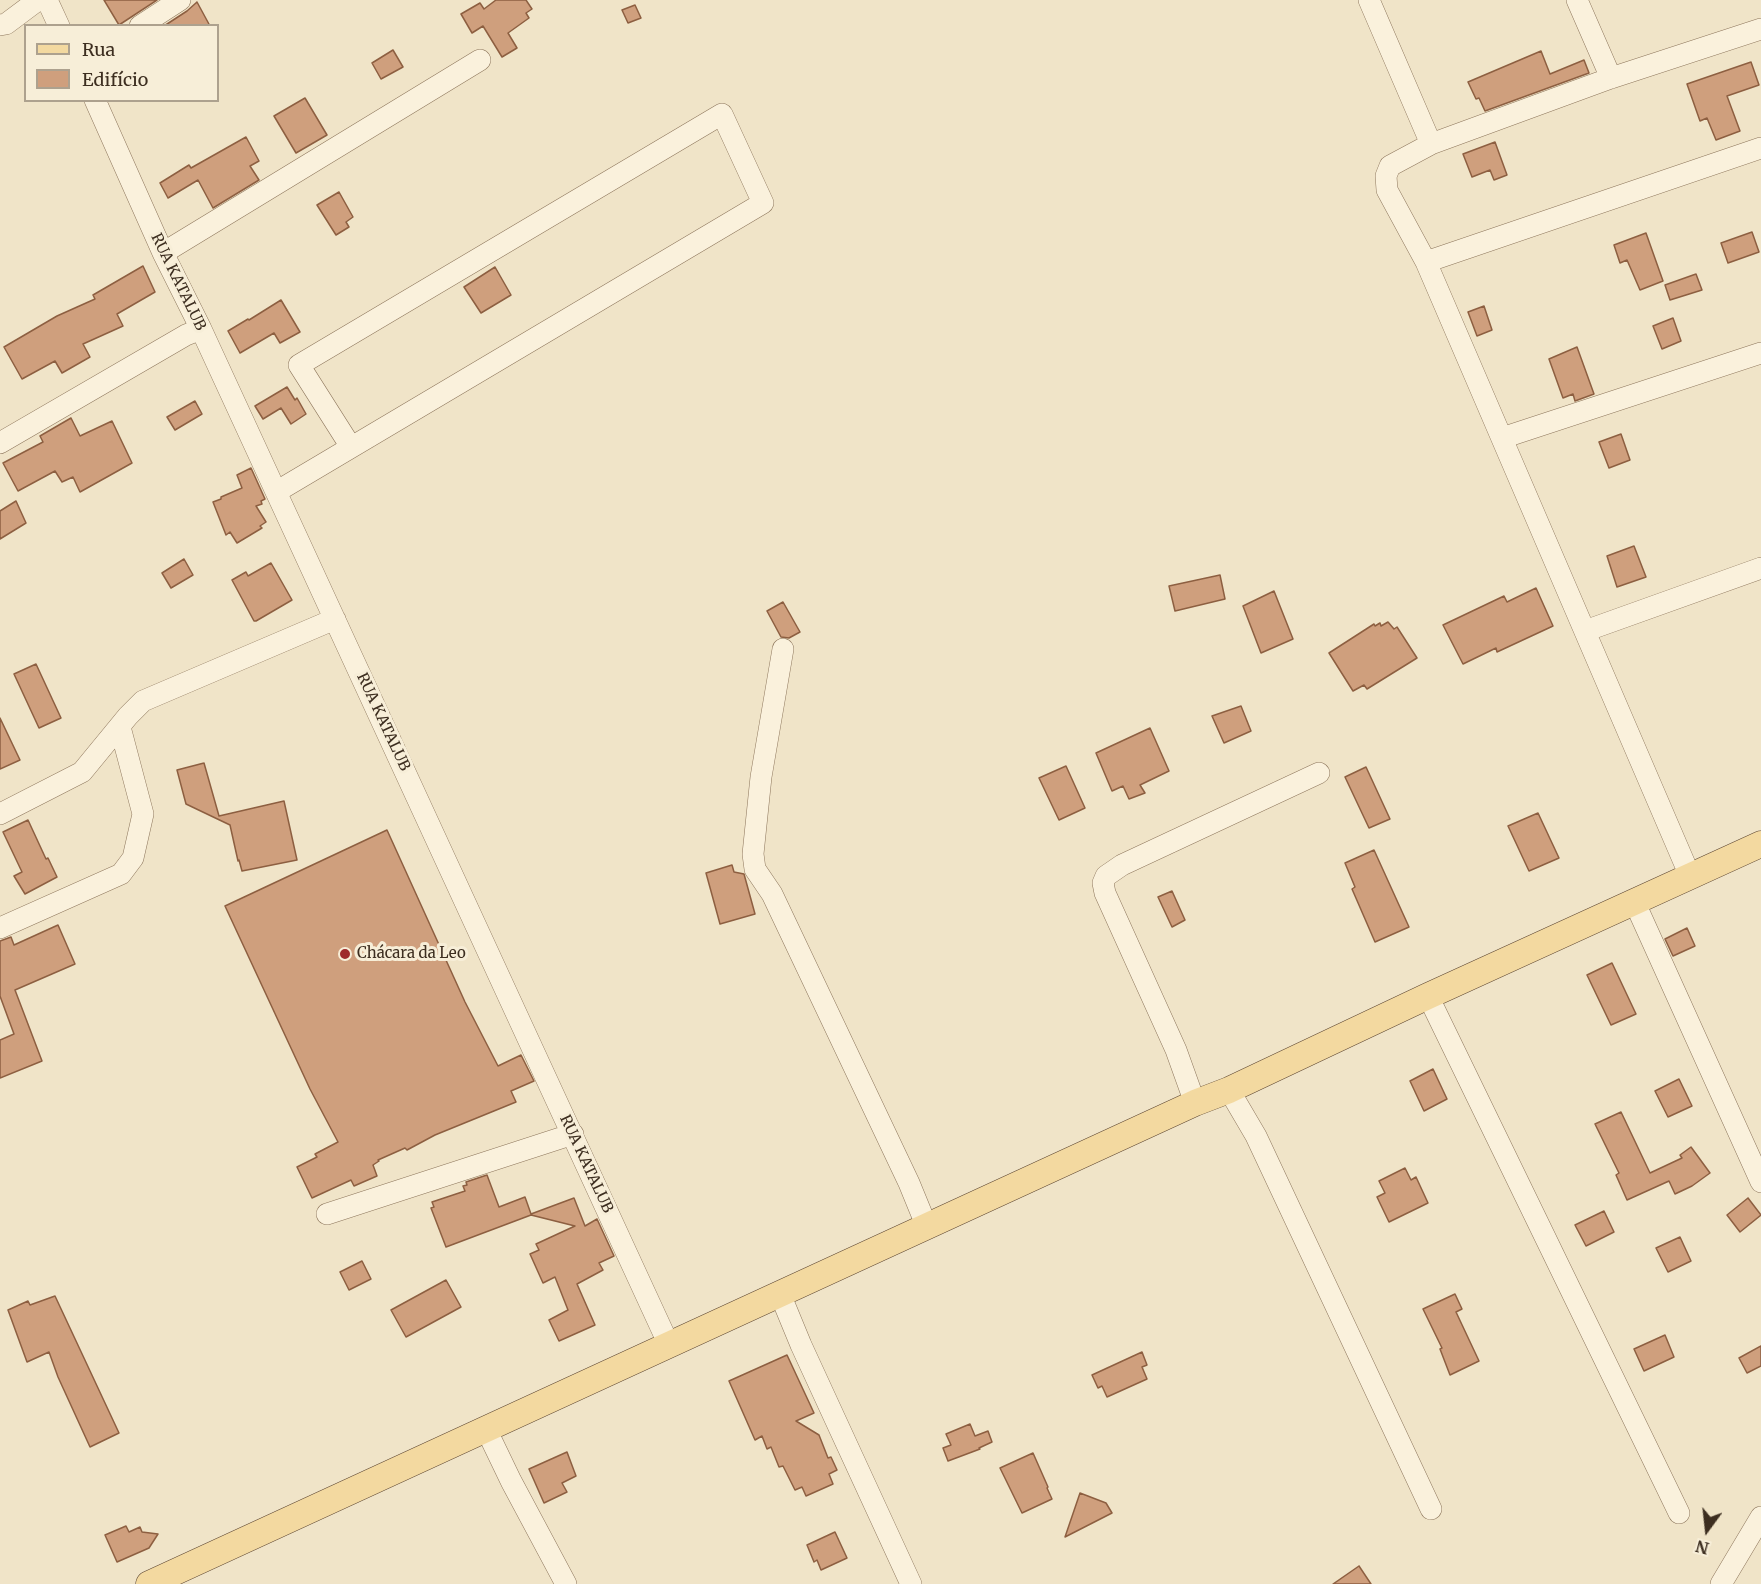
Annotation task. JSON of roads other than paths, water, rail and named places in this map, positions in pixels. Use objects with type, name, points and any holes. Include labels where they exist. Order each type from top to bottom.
[{"type":"main road","points":[[149,1584],[1761,844]]},
{"type":"street","points":[[0,25],[6,24],[39,0]]},
{"type":"street","points":[[47,0],[58,24]]},
{"type":"street","points":[[143,24],[180,0]]},
{"type":"street","points":[[1369,0],[1431,144]]},
{"type":"street","points":[[1577,0],[1611,78]]},
{"type":"street","points":[[1584,0],[1589,28]]},
{"type":"street","points":[[1690,876],[1426,262],[1387,190],[1386,176],[1390,166],[1431,144],[1611,78],[1761,29]]},
{"type":"street","points":[[163,253],[480,60]]},
{"type":"street","name":"RUA KATALUB","points":[[96,102],[163,253],[201,328],[669,1345]]},
{"type":"street","points":[[276,492],[763,203],[722,114],[299,365],[351,447]]},
{"type":"street","points":[[1426,262],[1761,148]]},
{"type":"street","points":[[0,443],[201,328]]},
{"type":"street","points":[[1502,438],[1761,353]]},
{"type":"street","points":[[1585,631],[1761,568]]},
{"type":"street","points":[[0,814],[82,772],[143,701],[335,619]]},
{"type":"street","points":[[783,649],[761,777],[753,854],[755,869],[772,894],[909,1183],[927,1227]]},
{"type":"street","points":[[0,928],[121,874],[133,858],[142,814],[120,727]]},
{"type":"street","points":[[1195,1103],[1176,1050],[1105,893],[1103,883],[1106,876],[1122,865],[1319,773]]},
{"type":"street","points":[[1634,901],[1761,1182]]},
{"type":"street","points":[[1428,996],[1679,1513]]},
{"type":"street","points":[[1229,1090],[1256,1136],[1431,1509]]},
{"type":"street","points":[[327,1214],[573,1134]]},
{"type":"street","points":[[780,1294],[801,1345],[911,1584]]},
{"type":"street","points":[[486,1429],[566,1584]]},
{"type":"street","points":[[1721,1584],[1761,1517]]},
{"type":"place","name":"Chácara da Leo","points":[[345,954]]}]
